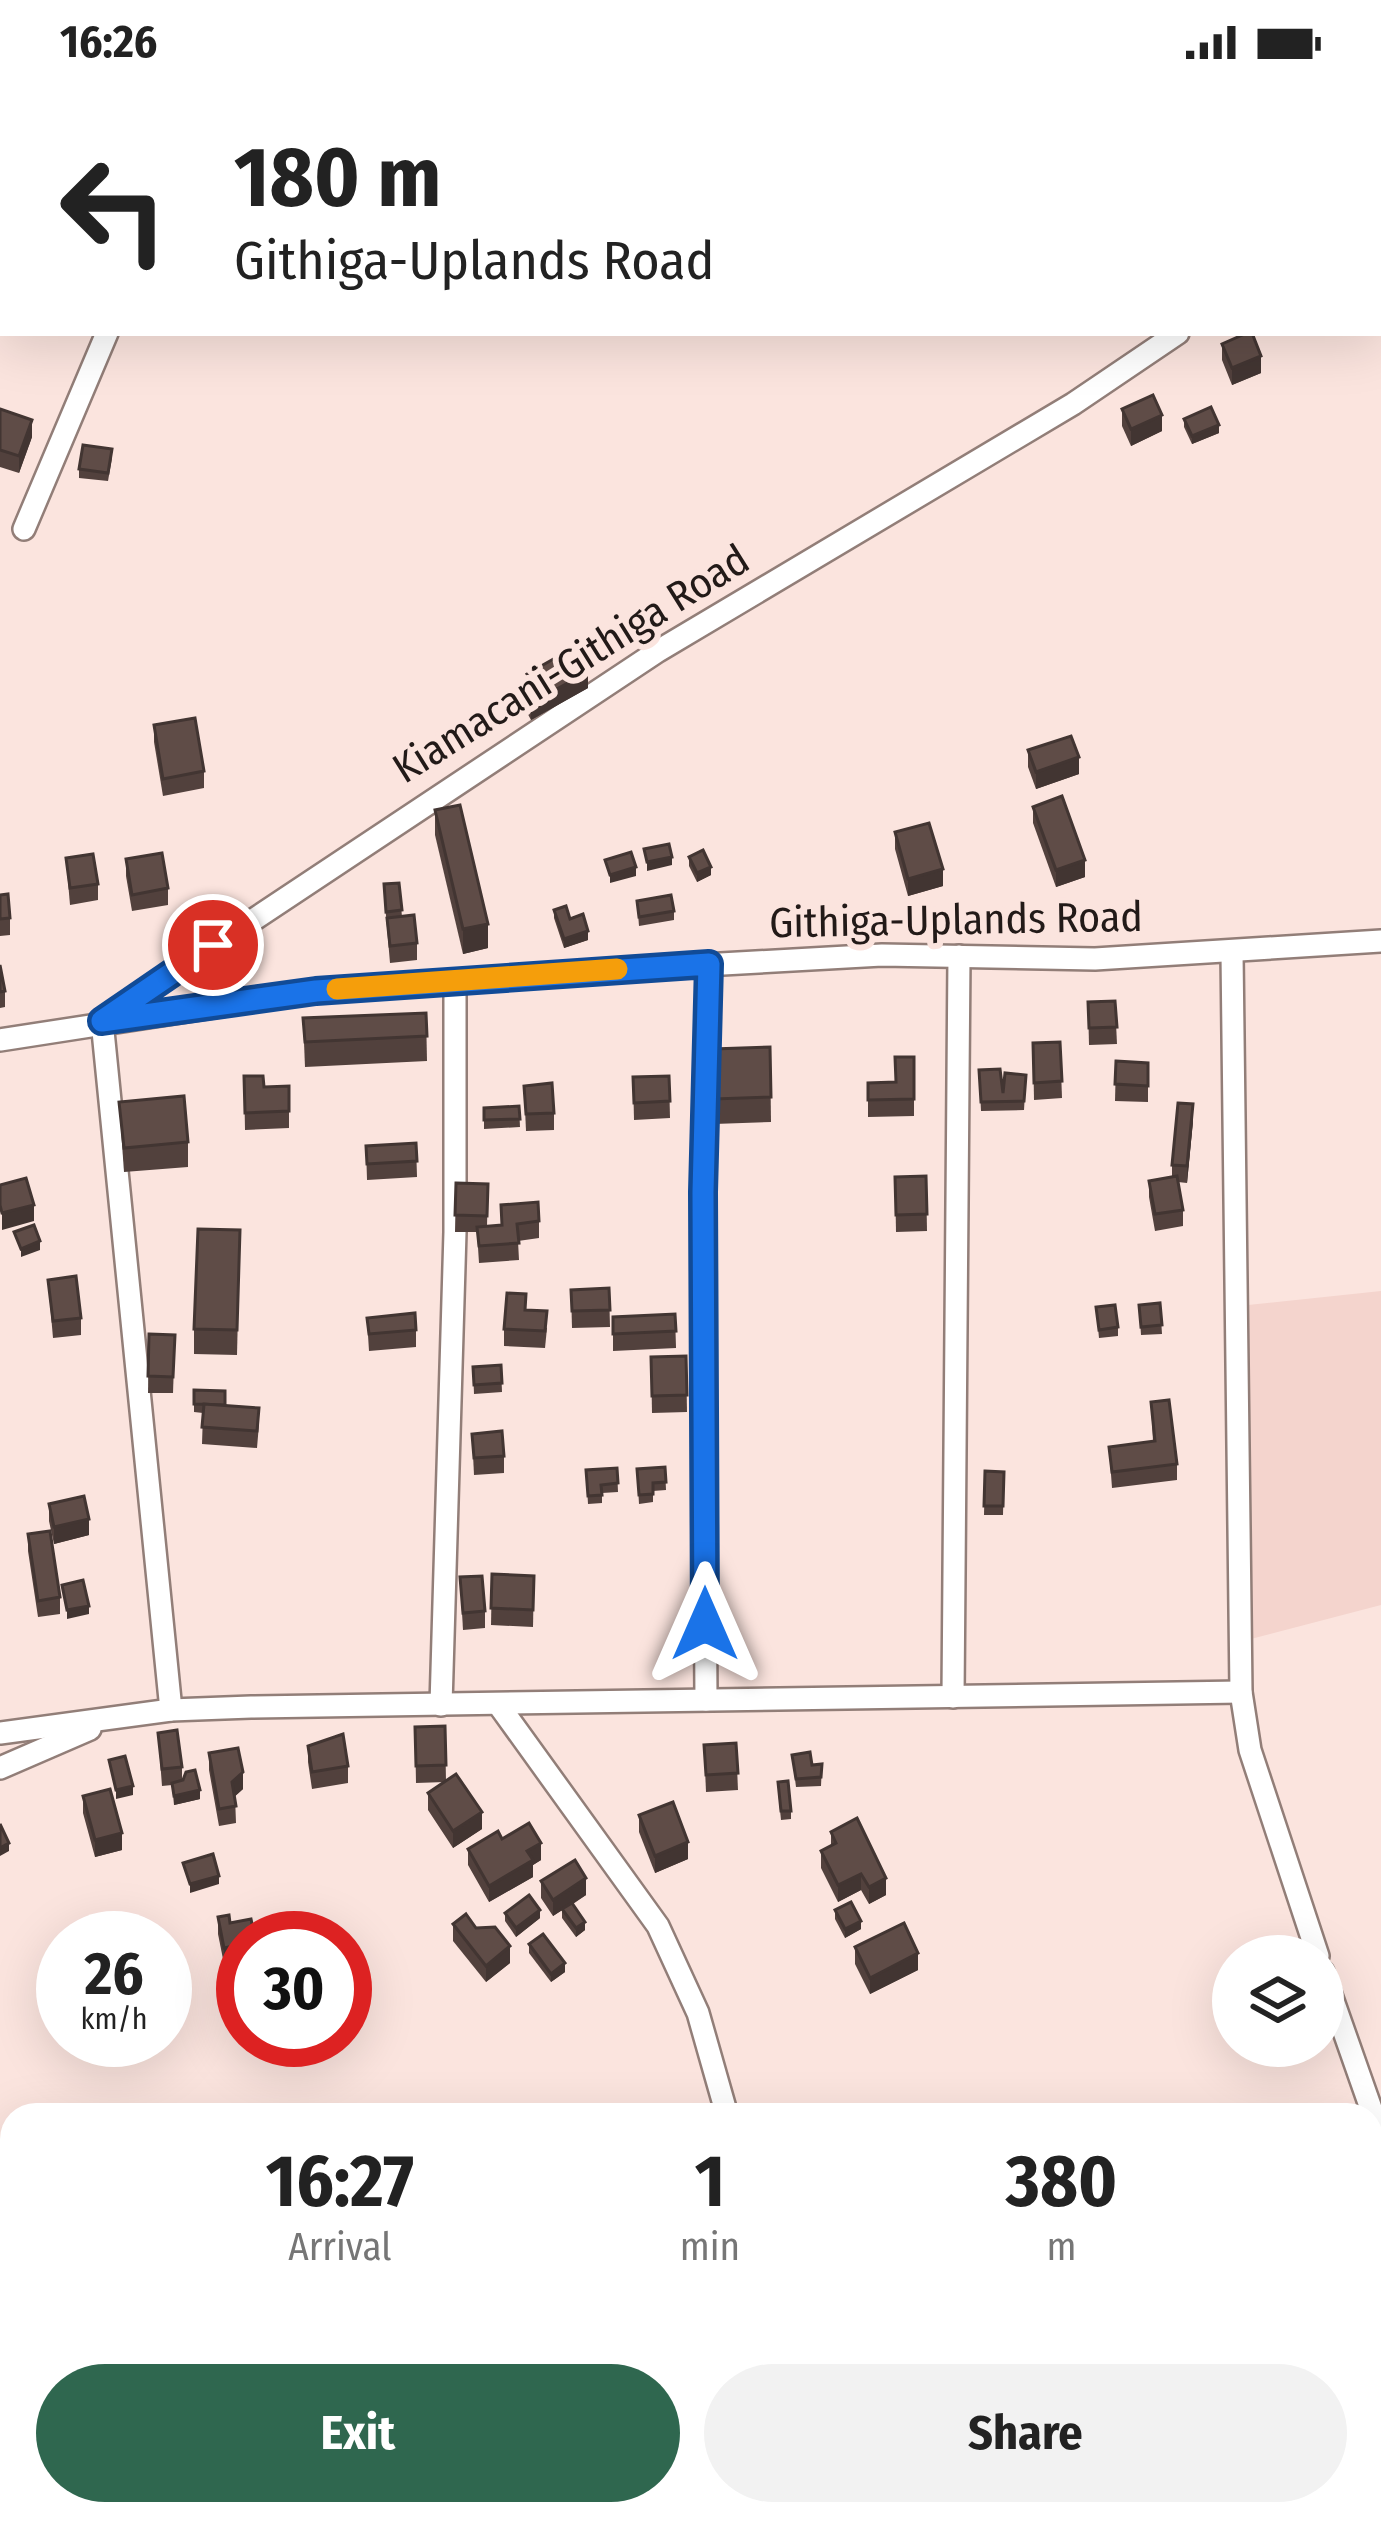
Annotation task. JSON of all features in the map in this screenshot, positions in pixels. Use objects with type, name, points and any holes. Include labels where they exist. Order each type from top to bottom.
[{"type":"street","points":[[24,529],[106,336]]},
{"type":"street","name":"Kiamacani-Githiga Road","points":[[0,1040],[102,1021],[639,663],[1072,404],[1174,336]]},
{"type":"street","name":"Githiga-Uplands Road","points":[[102,1021],[316,991],[709,964],[1232,953],[1381,940]]},
{"type":"street","points":[[1232,953],[1240,1692],[1250,1750],[1311,1935]]},
{"type":"street","points":[[953,1696],[959,956]]},
{"type":"street","points":[[706,1700],[703,1192],[709,964]]},
{"type":"street","points":[[441,1705],[455,1232],[455,981]]},
{"type":"street","points":[[102,1021],[171,1710]]},
{"type":"street","points":[[0,1733],[171,1710],[1240,1692]]},
{"type":"street","points":[[498,1704],[658,1926],[698,2013],[724,2103]]},
{"type":"street","points":[[0,1768],[113,1718]]},
{"type":"street","points":[[1344,2032],[1369,2103]]},
{"type":"shaded area","points":[[1381,1291],[1381,1605],[1247,1640],[1248,1305]]},
{"type":"building","points":[[1253,336],[1261,356],[1232,368],[1222,344]]},
{"type":"building","points":[[1153,395],[1162,415],[1131,429],[1122,409]]},
{"type":"building","points":[[1211,407],[1219,425],[1192,436],[1184,419]]},
{"type":"building","points":[[0,409],[32,420],[19,456],[0,450]]},
{"type":"building","points":[[83,445],[112,449],[108,473],[79,469]]},
{"type":"building","points":[[564,653],[573,670],[584,664],[588,672],[531,703],[522,686],[531,681],[527,674]]},
{"type":"building","points":[[195,718],[204,771],[163,779],[154,725]]},
{"type":"building","points":[[1071,736],[1079,757],[1036,772],[1028,750]]},
{"type":"building","points":[[1062,796],[1085,860],[1056,870],[1033,807]]},
{"type":"building","points":[[460,805],[488,924],[463,929],[435,810]]},
{"type":"building","points":[[929,823],[943,869],[908,879],[895,832]]},
{"type":"building","points":[[669,844],[672,857],[647,862],[644,849]]},
{"type":"building","points":[[703,850],[711,867],[697,873],[689,857]]},
{"type":"building","points":[[631,852],[636,867],[610,875],[605,860]]},
{"type":"building","points":[[162,853],[168,888],[132,895],[126,859]]},
{"type":"building","points":[[93,854],[98,884],[70,888],[66,858]]},
{"type":"building","points":[[399,883],[402,910],[386,912],[384,884]]},
{"type":"building","points":[[8,894],[10,918],[0,919],[0,895]]},
{"type":"building","points":[[671,895],[674,911],[639,917],[637,901]]},
{"type":"building","points":[[566,906],[570,919],[583,914],[588,931],[564,939],[554,910]]},
{"type":"building","points":[[414,915],[417,943],[390,946],[387,918]]},
{"type":"building","points":[[1115,1001],[1117,1027],[1089,1028],[1088,1002]]},
{"type":"building","points":[[426,1013],[427,1036],[305,1042],[303,1018]]},
{"type":"building","points":[[1060,1042],[1062,1081],[1034,1083],[1033,1043]]},
{"type":"building","points":[[770,1047],[771,1097],[714,1099],[713,1049]]},
{"type":"building","points":[[895,1057],[914,1057],[914,1099],[868,1100],[868,1083],[896,1082]]},
{"type":"building","points":[[1116,1061],[1148,1063],[1148,1086],[1115,1084]]},
{"type":"building","points":[[1000,1069],[1003,1093],[1005,1073],[1026,1075],[1024,1101],[981,1102],[979,1070]]},
{"type":"building","points":[[244,1076],[263,1076],[264,1087],[289,1086],[289,1111],[245,1113]]},
{"type":"building","points":[[669,1076],[670,1101],[634,1103],[633,1077]]},
{"type":"building","points":[[552,1083],[554,1113],[526,1114],[524,1086]]},
{"type":"building","points":[[184,1096],[188,1142],[124,1148],[119,1102]]},
{"type":"building","points":[[1178,1103],[1193,1104],[1187,1166],[1172,1165]]},
{"type":"building","points":[[519,1106],[520,1119],[484,1120],[484,1108]]},
{"type":"building","points":[[416,1143],[417,1161],[367,1164],[366,1146]]},
{"type":"building","points":[[926,1176],[927,1214],[896,1215],[895,1177]]},
{"type":"building","points":[[1177,1176],[1183,1210],[1155,1214],[1149,1181]]},
{"type":"building","points":[[26,1178],[34,1205],[2,1213],[0,1185]]},
{"type":"building","points":[[456,1183],[488,1184],[487,1216],[455,1215]]},
{"type":"building","points":[[538,1202],[539,1221],[517,1224],[519,1243],[479,1246],[477,1227],[502,1225],[501,1205]]},
{"type":"building","points":[[34,1225],[40,1241],[21,1249],[14,1232]]},
{"type":"building","points":[[198,1229],[240,1230],[237,1330],[194,1329]]},
{"type":"building","points":[[76,1276],[81,1318],[53,1321],[48,1280]]},
{"type":"building","points":[[609,1288],[610,1310],[572,1311],[571,1290]]},
{"type":"building","points":[[507,1293],[526,1294],[525,1310],[547,1311],[545,1331],[504,1329]]},
{"type":"building","points":[[1160,1303],[1162,1325],[1141,1327],[1139,1305]]},
{"type":"building","points":[[1115,1305],[1118,1327],[1099,1330],[1096,1307]]},
{"type":"building","points":[[415,1313],[416,1330],[369,1334],[367,1318]]},
{"type":"building","points":[[675,1314],[676,1331],[613,1334],[613,1317]]},
{"type":"building","points":[[149,1334],[175,1335],[173,1377],[148,1376]]},
{"type":"building","points":[[686,1356],[687,1395],[652,1396],[651,1357]]},
{"type":"building","points":[[501,1365],[502,1383],[474,1385],[473,1367]]},
{"type":"building","points":[[194,1390],[225,1391],[225,1405],[194,1404]]},
{"type":"building","points":[[1169,1400],[1177,1464],[1112,1472],[1109,1447],[1155,1441],[1151,1402]]},
{"type":"building","points":[[204,1404],[259,1408],[257,1431],[202,1427]]},
{"type":"building","points":[[502,1431],[504,1456],[474,1458],[472,1434]]},
{"type":"building","points":[[665,1467],[666,1482],[653,1483],[653,1494],[639,1495],[637,1469]]},
{"type":"building","points":[[617,1468],[618,1483],[601,1485],[602,1495],[588,1496],[586,1470]]},
{"type":"building","points":[[985,1471],[1004,1472],[1003,1506],[984,1506]]},
{"type":"building","points":[[84,1496],[89,1519],[54,1527],[49,1504]]},
{"type":"building","points":[[50,1531],[60,1597],[38,1601],[28,1534]]},
{"type":"building","points":[[492,1574],[534,1576],[533,1610],[491,1608]]},
{"type":"building","points":[[482,1576],[485,1611],[463,1613],[460,1577]]},
{"type":"building","points":[[83,1580],[89,1606],[67,1610],[62,1585]]},
{"type":"building","points":[[445,1726],[446,1765],[416,1766],[415,1727]]},
{"type":"building","points":[[177,1730],[182,1767],[162,1769],[158,1733]]},
{"type":"building","points":[[343,1734],[348,1766],[312,1772],[308,1746]]},
{"type":"building","points":[[736,1743],[738,1773],[706,1775],[704,1745]]},
{"type":"building","points":[[238,1748],[243,1772],[232,1782],[236,1806],[219,1809],[209,1753]]},
{"type":"building","points":[[810,1752],[812,1765],[822,1764],[821,1777],[796,1779],[792,1755]]},
{"type":"building","points":[[125,1756],[133,1786],[116,1790],[109,1760]]},
{"type":"building","points":[[195,1770],[200,1790],[174,1796],[172,1783]]},
{"type":"building","points":[[456,1774],[482,1812],[453,1831],[428,1793]]},
{"type":"building","points":[[788,1781],[791,1811],[781,1811],[778,1782]]},
{"type":"building","points":[[110,1789],[122,1833],[95,1840],[83,1796]]},
{"type":"building","points":[[673,1802],[688,1842],[655,1856],[639,1815]]},
{"type":"building","points":[[857,1818],[886,1878],[869,1887],[861,1874],[838,1885],[821,1851],[836,1843],[831,1832]]},
{"type":"building","points":[[529,1823],[541,1843],[527,1851],[533,1860],[489,1886],[468,1849],[498,1831],[502,1839]]},
{"type":"building","points":[[0,1824],[9,1843],[0,1848]]},
{"type":"building","points":[[213,1854],[219,1876],[190,1884],[183,1863]]},
{"type":"building","points":[[575,1860],[586,1878],[553,1900],[541,1881]]},
{"type":"building","points":[[529,1895],[540,1910],[516,1928],[505,1913]]},
{"type":"building","points":[[851,1902],[861,1921],[845,1929],[835,1910]]},
{"type":"building","points":[[572,1903],[585,1922],[576,1928],[562,1909]]},
{"type":"building","points":[[466,1914],[476,1928],[495,1927],[510,1946],[486,1966],[453,1924]]},
{"type":"building","points":[[904,1923],[918,1953],[870,1978],[855,1947]]},
{"type":"building","points":[[543,1934],[565,1963],[551,1974],[529,1944]]},
{"type":"slow traffic","points":[[337,989],[617,969]]},
{"type":"route","points":[[213,945],[102,1021],[316,991],[709,964],[703,1192],[705,1624]]}]
